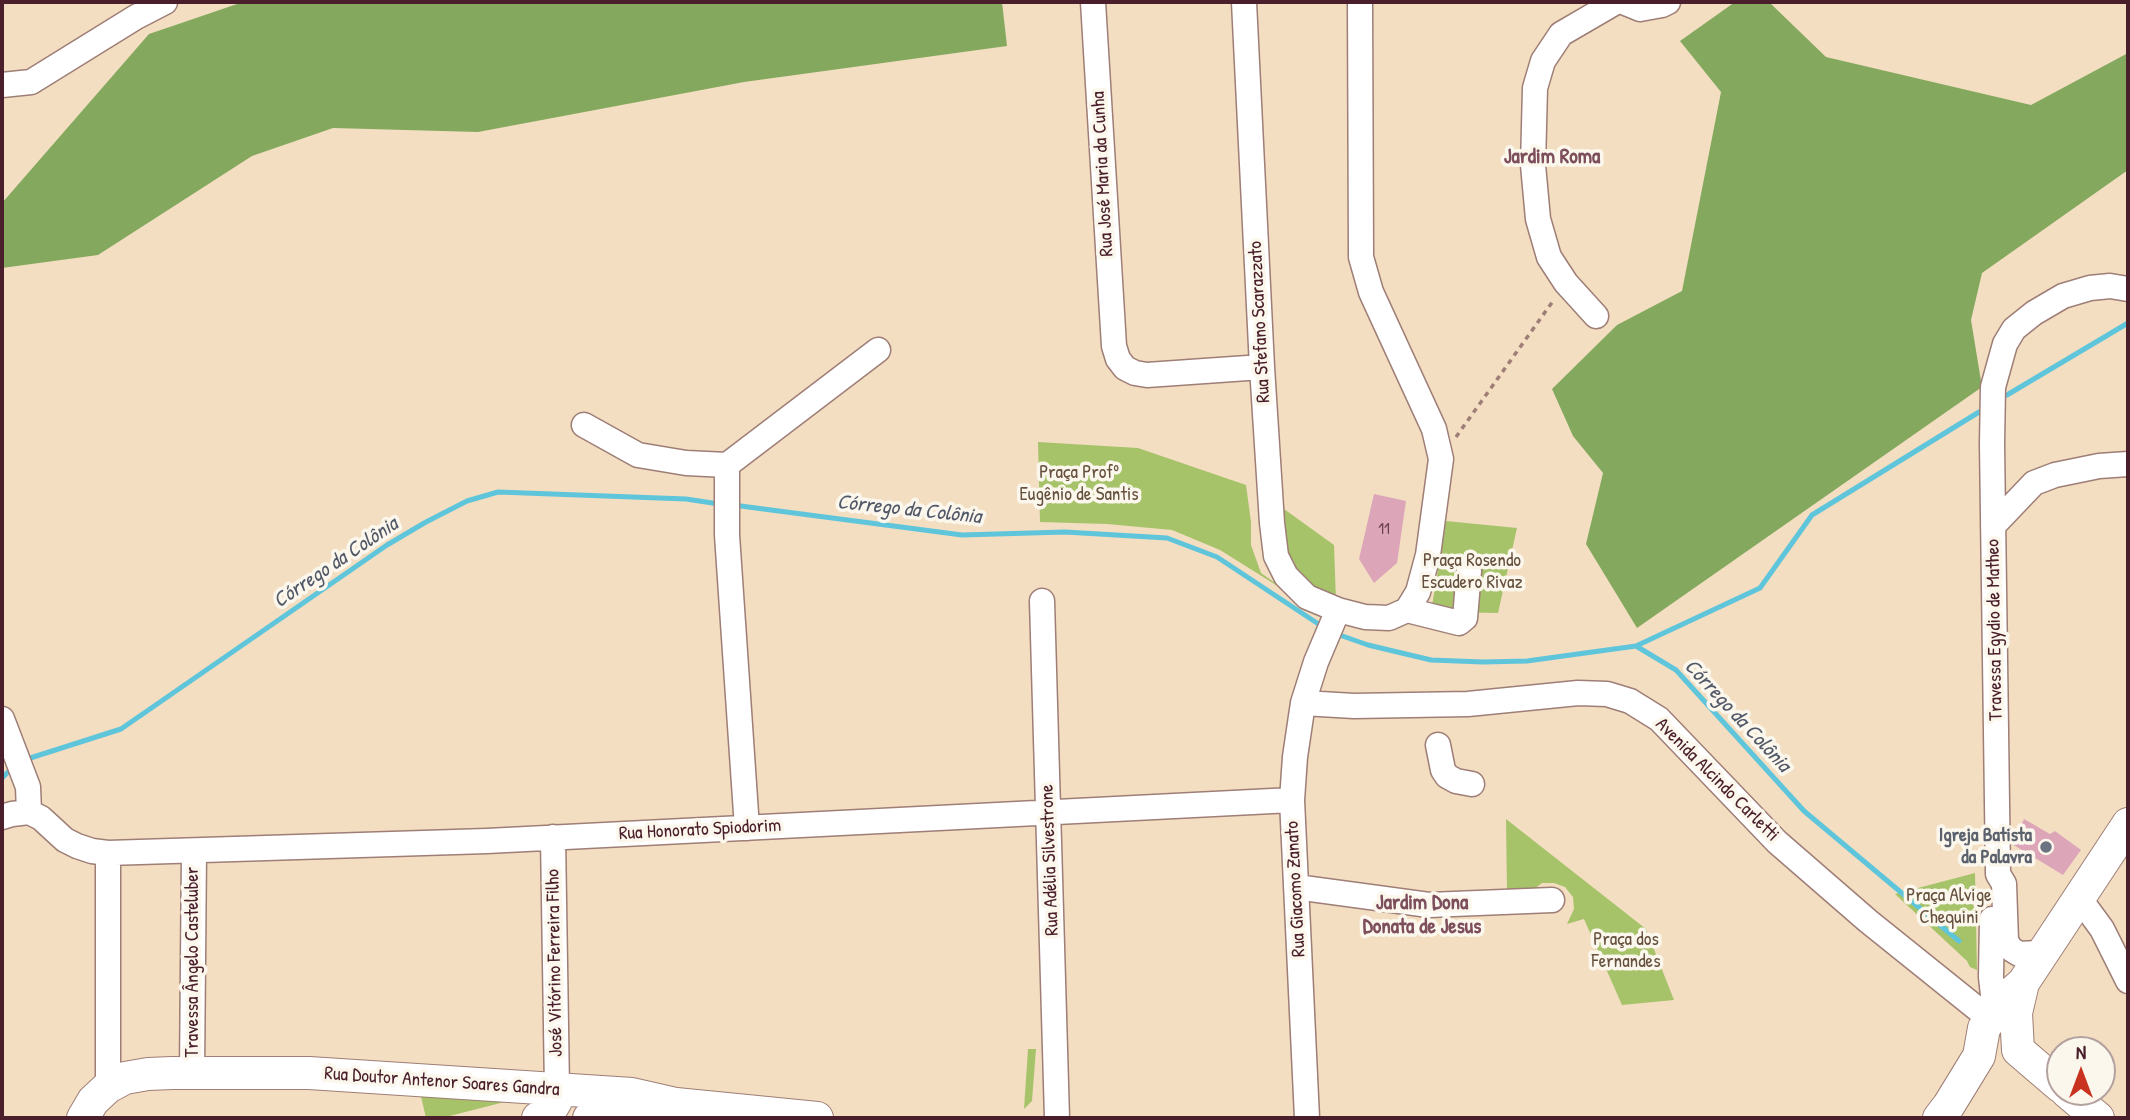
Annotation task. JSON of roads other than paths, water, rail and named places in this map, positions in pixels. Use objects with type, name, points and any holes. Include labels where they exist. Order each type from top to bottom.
[{"type":"main road","points":[[1939,1118],[1979,1056],[1984,1028],[2006,998],[2023,983],[2128,824]]},
{"type":"main road","points":[[2018,1050],[2016,1013],[2023,983]]},
{"type":"main road","points":[[1979,1056],[1997,1049],[2018,1050],[2046,1074]]},
{"type":"main road","name":"Rua Doutor Antenor Soares Gandra","points":[[108,1087],[125,1078],[148,1074],[309,1073],[632,1094],[676,1104],[772,1116],[817,1118]]},
{"type":"main road","points":[[83,1118],[93,1101],[108,1087]]},
{"type":"main road","points":[[538,1118],[550,1111],[556,1101],[557,1090]]},
{"type":"main road","points":[[589,1118],[676,1104]]},
{"type":"main road","points":[[2084,1106],[2098,1118]]},
{"type":"street","points":[[2,85],[31,82],[165,2]]},
{"type":"street","name":"Rua José Maria da Cunha","points":[[1093,2],[1114,346],[1118,359],[1125,368],[1147,375],[1262,367]]},
{"type":"street","name":"Rua Stefano Scarazzato","points":[[1244,2],[1262,367],[1276,556],[1286,576],[1307,597],[1335,616],[1389,618],[1407,610]]},
{"type":"street","points":[[1360,2],[1361,257],[1371,292],[1434,429],[1441,459],[1428,555],[1418,592],[1407,610],[1459,623],[1465,618],[1469,571]]},
{"type":"street","points":[[1596,316],[1566,283],[1549,257],[1538,219],[1533,165],[1535,88],[1543,61],[1561,34],[1616,2]]},
{"type":"street","points":[[1623,2],[1640,9],[1668,2]]},
{"type":"street","name":"Travessa Egydio de Matheo","points":[[1993,1016],[1992,885],[1998,874],[1993,387],[2005,344],[2014,330],[2034,313],[2063,296],[2090,288],[2110,286],[2128,289]]},
{"type":"street","points":[[727,473],[878,350]]},
{"type":"street","points":[[584,425],[638,455],[727,473]]},
{"type":"street","points":[[1993,526],[2034,482],[2099,466],[2128,464]]},
{"type":"street","points":[[727,473],[727,536],[747,828]]},
{"type":"street","name":"Rua Adélia Silvestrone","points":[[1042,601],[1057,1118]]},
{"type":"street","name":"Rua Giacomo Zanato","points":[[1307,1118],[1292,800],[1303,703],[1335,616]]},
{"type":"street","name":"Avenida Alcindo Carletti","points":[[1303,703],[1354,706],[1468,704],[1578,693],[1607,694],[1630,701],[1659,719],[1777,842],[1868,921],[1993,1016]]},
{"type":"street","points":[[2,817],[29,812],[28,787],[6,729]]},
{"type":"street","points":[[1438,745],[1443,770],[1447,776],[1472,784]]},
{"type":"street","name":"Rua Honorato Spiodorim","points":[[29,812],[41,818],[65,840],[92,851],[108,853],[487,841],[1292,800]]},
{"type":"street","name":"José Vitórino Ferreira Filho","points":[[554,837],[557,1090]]},
{"type":"street","name":"Travessa Ângelo Casteluber","points":[[192,1073],[194,851]]},
{"type":"street","points":[[108,853],[108,1087]]},
{"type":"street","name":"Travessa Egydio de Matheo","points":[[1998,874],[2004,884],[2006,941],[2011,949],[2019,954],[2038,953],[2049,946]]},
{"type":"street","points":[[1296,887],[1429,905],[1552,901]]},
{"type":"street","points":[[2080,899],[2102,929],[2128,981]]},
{"type":"waterway","points":[[2007,395],[2128,323]]},
{"type":"waterway","points":[[1636,646],[1760,588],[1812,515],[1979,412]]},
{"type":"waterway","name":"Córrego da Colônia","points":[[24,760],[121,729],[387,545],[467,501],[498,492],[686,499],[719,504]]},
{"type":"waterway","name":"Córrego da Colônia","points":[[733,505],[962,535],[1065,532],[1167,538],[1217,557],[1323,627]]},
{"type":"waterway","name":"Córrego da Colônia","points":[[1334,633],[1368,645],[1431,660],[1527,661],[1636,646],[1676,670],[1804,811],[1959,941]]},
{"type":"waterway","name":"Córrego da Colônia","points":[[2,778],[13,767]]},
{"type":"place","name":"Igreja Batista da Palavra","points":[[2046,847]]},
{"type":"district","name":"Jardim Roma","points":[[1552,157]]},
{"type":"district","name":"Jardim Dona Donata de Jesus","points":[[1422,915]]},
{"type":"park label","name":"Praça Profº Eugênio de Santis","points":[[1079,484]]},
{"type":"park label","name":"Praça Rosendo Escudero Rivaz","points":[[1472,572]]},
{"type":"park label","name":"Praça Alvige Chequini","points":[[1949,907]]},
{"type":"park label","name":"Praça dos Fernandes","points":[[1626,951]]}]
